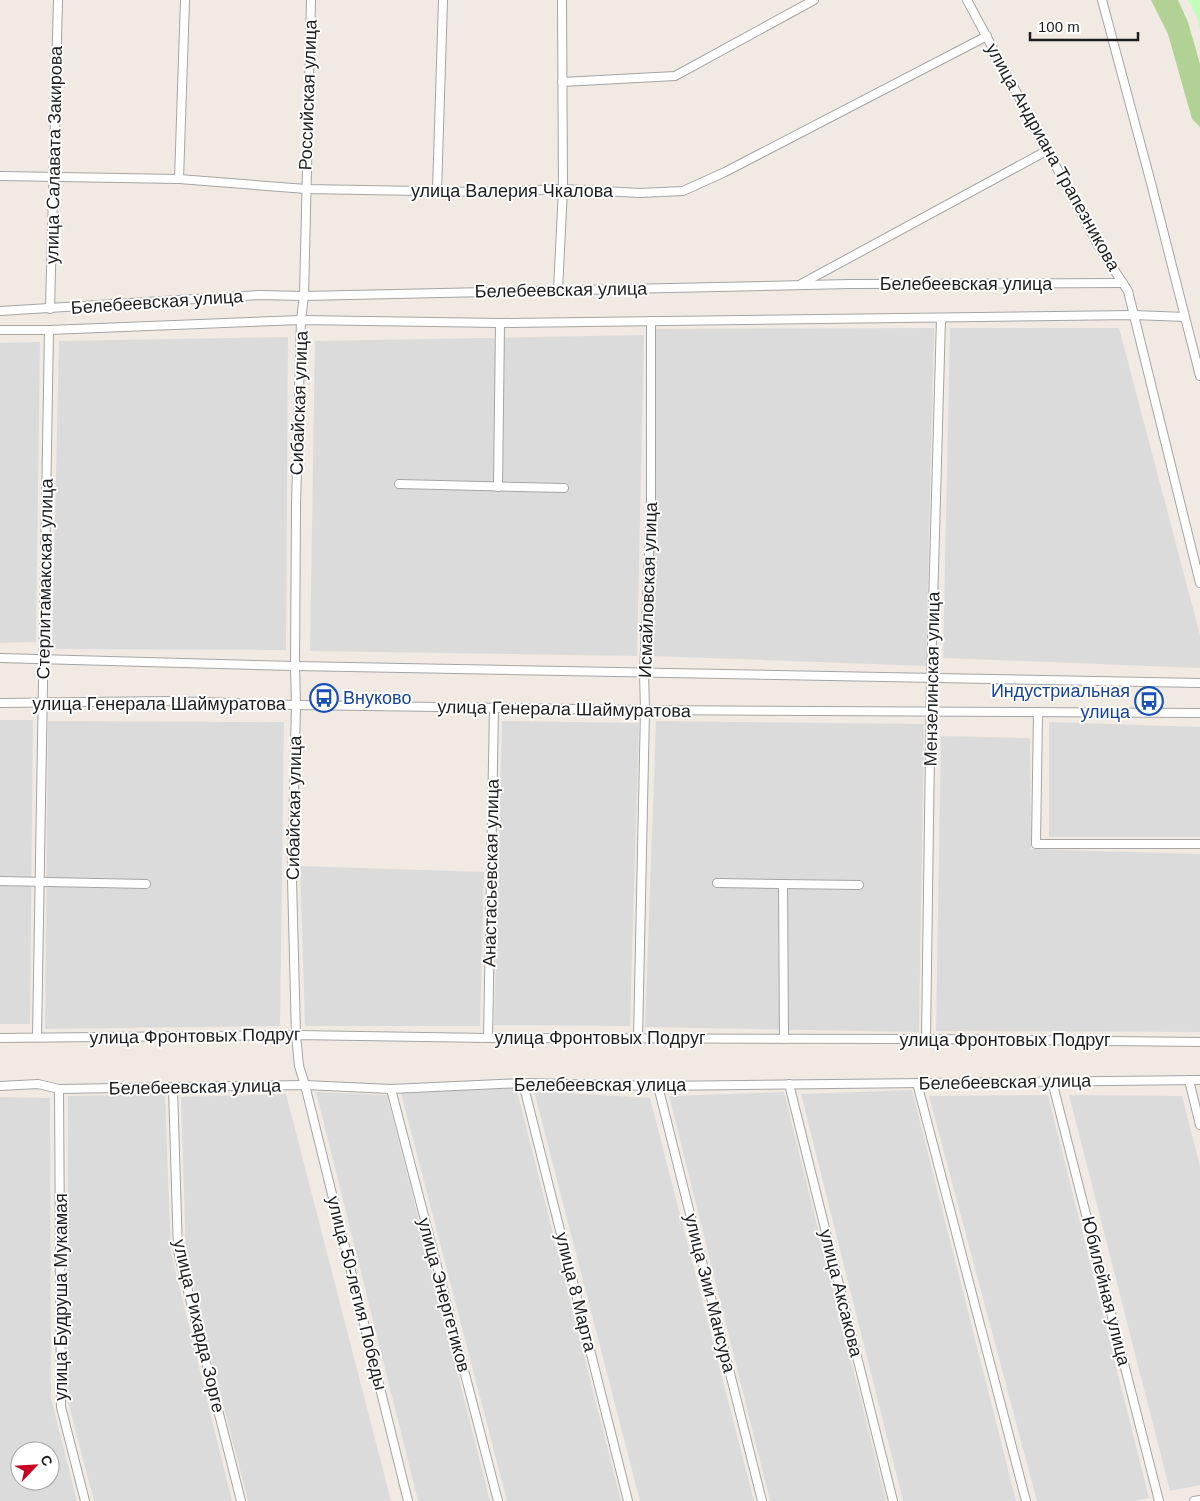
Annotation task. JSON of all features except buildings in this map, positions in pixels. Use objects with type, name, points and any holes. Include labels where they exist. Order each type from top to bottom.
[{"type":"street","name":"улица Салавата Закирова","points":[[50,309],[58,0]]},
{"type":"street","points":[[179,179],[185,0]]},
{"type":"street","name":"Российская улица","points":[[304,296],[311,0]]},
{"type":"street","points":[[437,191],[443,0]]},
{"type":"street","points":[[558,290],[563,189],[562,0]]},
{"type":"street","points":[[562,82],[675,76],[814,0]]},
{"type":"street","name":"улица Андриана Трапезникова","points":[[967,0],[1098,245],[1128,291],[1134,315]]},
{"type":"street","points":[[1102,0],[1200,376]]},
{"type":"street","name":"улица Валерия Чкалова","points":[[0,176],[179,179],[306,189],[478,192],[563,189],[640,193],[684,191],[725,172],[987,36]]},
{"type":"street","points":[[800,285],[1048,150]]},
{"type":"street","name":"Белебеевская улица","points":[[0,311],[259,295],[304,296],[800,285],[1123,284]]},
{"type":"street","name":"Сибайская улица","points":[[304,296],[301,320],[296,505],[296,705],[292,880],[296,1034],[299,1066],[305,1086]]},
{"type":"street","points":[[1134,315],[1200,583]]},
{"type":"street","name":"Белебеевская улица","points":[[0,330],[48,330],[301,320],[500,323],[1134,315],[1185,317]]},
{"type":"street","name":"Мензелинская улица","points":[[926,1039],[931,677],[940,318]]},
{"type":"street","name":"Исмайловская улица","points":[[638,1038],[645,710],[644,673],[651,507],[651,321]]},
{"type":"street","points":[[498,487],[500,323]]},
{"type":"street","name":"Стерлитамакская улица","points":[[37,1037],[48,330]]},
{"type":"street","points":[[399,484],[564,488]]},
{"type":"street","points":[[0,658],[295,666],[1200,683]]},
{"type":"street","name":"улица Генерала Шаймуратова","points":[[0,703],[171,701],[296,705],[645,710],[1200,713]]},
{"type":"street","name":"Анастасьевская улица","points":[[488,1038],[494,708]]},
{"type":"street","points":[[1038,712],[1036,844],[1200,844]]},
{"type":"street","points":[[0,881],[146,884]]},
{"type":"street","points":[[717,883],[859,884]]},
{"type":"street","points":[[783,884],[784,1039]]},
{"type":"street","name":"улица Фронтовых Подруг","points":[[0,1038],[296,1034],[488,1038],[1200,1042]]},
{"type":"street","points":[[1189,1080],[1200,1125]]},
{"type":"street","name":"Белебеевская улица","points":[[0,1086],[38,1084],[60,1089],[305,1086],[391,1089],[523,1083],[658,1086],[1200,1080]]},
{"type":"street","name":"Юбилейная улица","points":[[1052,1081],[1159,1501]]},
{"type":"street","name":"улица 8 Марта","points":[[523,1083],[628,1501]]},
{"type":"street","points":[[917,1083],[1026,1501]]},
{"type":"street","name":"улица Аксакова","points":[[789,1084],[893,1501]]},
{"type":"street","name":"улица 50-летия Победы","points":[[305,1086],[408,1501]]},
{"type":"street","name":"улица Зии Мансура","points":[[658,1086],[762,1501]]},
{"type":"street","name":"улица Рихарда Зорге","points":[[172,1088],[178,1251],[241,1501]]},
{"type":"street","name":"улица Будруша Мукамая","points":[[60,1089],[61,1407],[85,1501]]},
{"type":"street","name":"улица Энергетиков","points":[[391,1089],[498,1501]]},
{"type":"street","points":[[1194,1501],[1200,1500]]},
{"type":"shaded area","points":[[934,328],[926,666],[652,656],[656,329]]},
{"type":"shaded area","points":[[950,328],[1119,328],[1200,635],[1200,668],[943,658]]},
{"type":"shaded area","points":[[644,335],[637,656],[310,651],[315,341]]},
{"type":"shaded area","points":[[288,337],[286,650],[52,649],[59,341]]},
{"type":"shaded area","points":[[40,342],[36,642],[0,643],[0,343]]},
{"type":"shaded area","points":[[0,720],[33,720],[30,1024],[0,1024]]},
{"type":"shaded area","points":[[48,721],[284,722],[280,1026],[45,1029]]},
{"type":"shaded area","points":[[502,721],[639,723],[630,1026],[494,1025]]},
{"type":"shaded area","points":[[656,721],[924,724],[919,1032],[645,1027]]},
{"type":"shaded area","points":[[1049,722],[1200,727],[1200,837],[1049,837]]},
{"type":"shaded area","points":[[941,736],[1030,738],[1031,849],[1200,854],[1200,1032],[936,1031]]},
{"type":"shaded area","points":[[300,866],[484,872],[480,1026],[305,1026]]},
{"type":"shaded area","points":[[516,1087],[621,1501],[507,1501],[401,1093]]},
{"type":"shaded area","points":[[912,1090],[1016,1501],[903,1501],[801,1094]]},
{"type":"shaded area","points":[[534,1091],[650,1098],[754,1501],[640,1501]]},
{"type":"shaded area","points":[[316,1092],[387,1095],[490,1501],[418,1501]]},
{"type":"shaded area","points":[[784,1092],[886,1501],[770,1501],[669,1096]]},
{"type":"shaded area","points":[[165,1094],[171,1253],[232,1501],[94,1501],[67,1398],[68,1096]]},
{"type":"shaded area","points":[[286,1094],[391,1501],[248,1501],[186,1259],[181,1097]]},
{"type":"shaded area","points":[[1048,1095],[1149,1498],[1135,1501],[1037,1501],[929,1096]]},
{"type":"shaded area","points":[[1069,1095],[1182,1096],[1200,1166],[1200,1485],[1170,1491]]},
{"type":"shaded area","points":[[0,1097],[50,1098],[51,1398],[77,1501],[0,1501]]},
{"type":"green space","points":[[1151,0],[1178,0],[1188,22],[1200,64],[1200,127],[1192,119],[1168,34]]},
{"type":"green space","points":[[1188,0],[1200,0],[1200,31],[1198,20]]},
{"type":"place","name":"Внуково","points":[[324,698]]},
{"type":"place","name":"Индустриальная улица","points":[[1149,701]]}]
